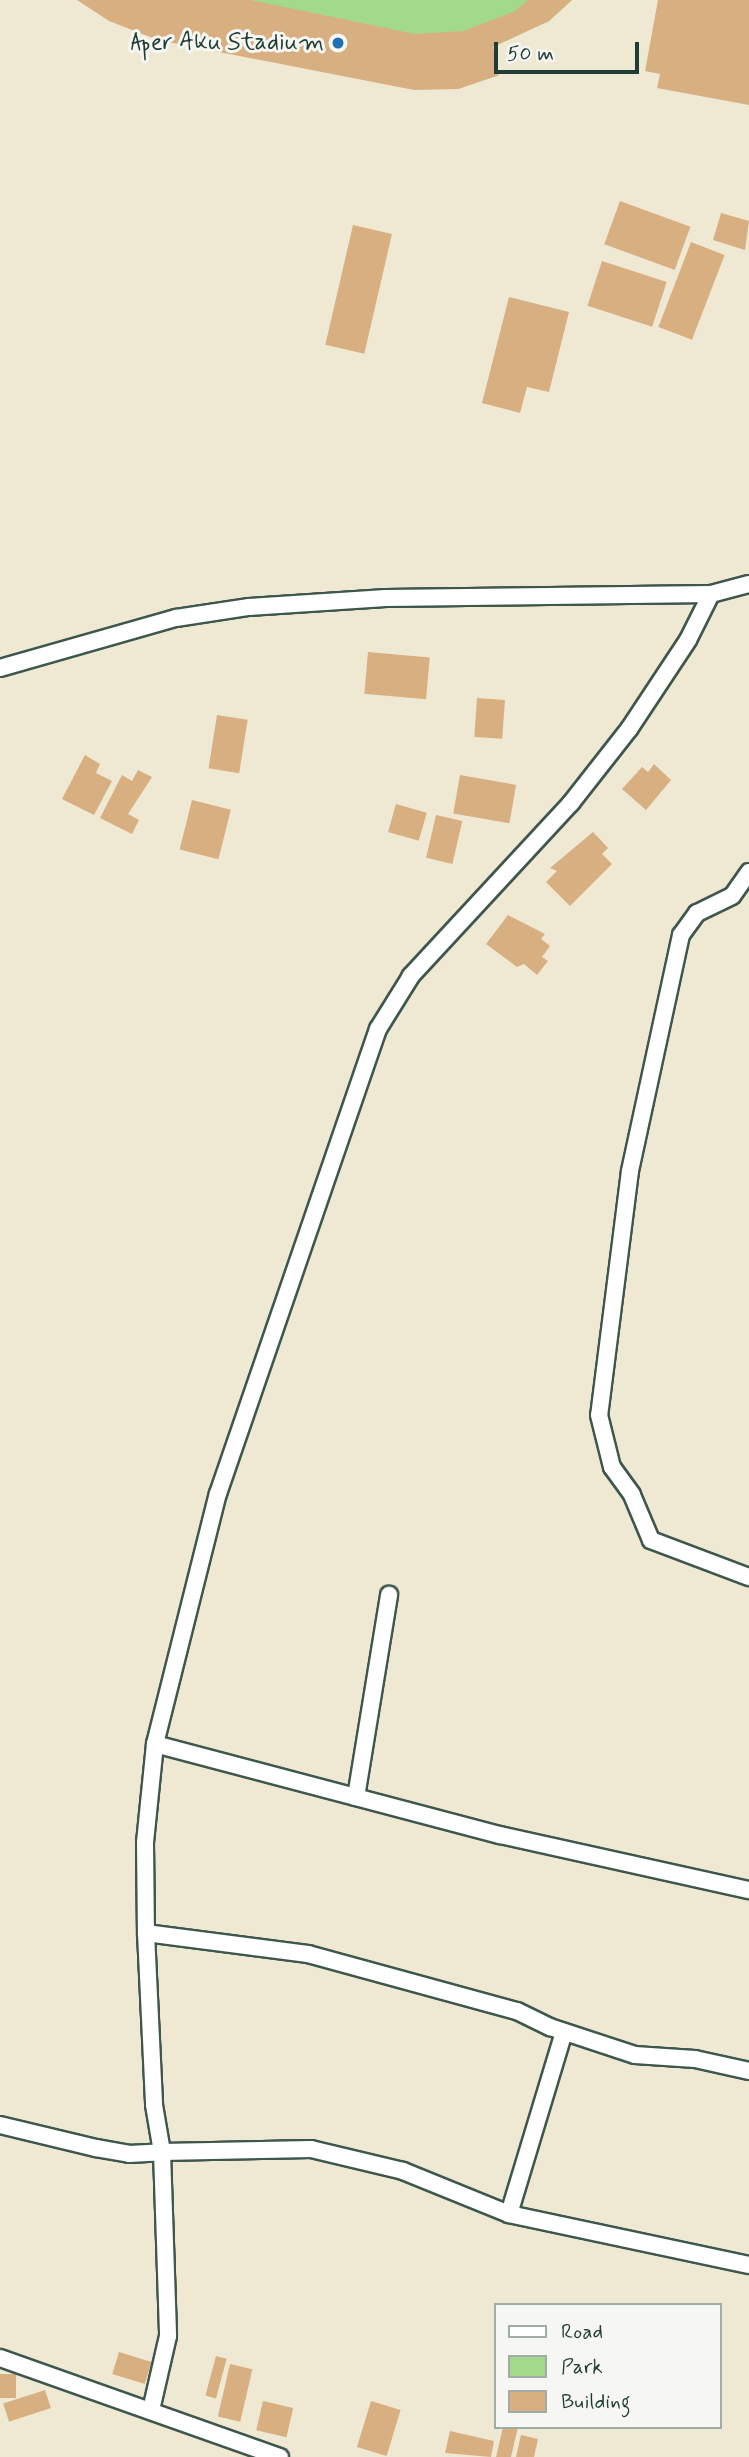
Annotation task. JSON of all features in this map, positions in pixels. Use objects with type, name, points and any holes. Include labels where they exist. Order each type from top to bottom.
[{"type":"street","points":[[0,668],[176,618],[249,607],[386,598],[711,594],[749,584]]},
{"type":"street","points":[[151,2410],[168,2336],[162,2152],[154,2105],[146,1933],[145,1842],[155,1744],[218,1493],[377,1029],[411,976],[571,803],[629,729],[671,667],[711,594]]},
{"type":"street","points":[[748,879],[732,896],[697,913],[681,935],[630,1171],[599,1415],[612,1467],[632,1495],[651,1540],[749,1577]]},
{"type":"street","points":[[356,1797],[390,1595]]},
{"type":"street","points":[[155,1744],[500,1835],[749,1890]]},
{"type":"street","points":[[146,1933],[308,1955],[517,2011],[564,2032],[635,2055],[695,2059],[749,2071]]},
{"type":"street","points":[[509,2214],[564,2032]]},
{"type":"street","points":[[0,2125],[96,2148],[162,2152],[311,2149],[403,2171],[509,2214],[749,2265]]},
{"type":"street","points":[[0,2358],[280,2457]]},
{"type":"green space","name":"Aper Aku Stadium","points":[[77,0],[572,0],[549,21],[493,47],[499,75],[458,89]]},
{"type":"building","name":"Aper Aku Stadium","points":[[77,0],[250,0],[415,34],[464,31],[515,11],[528,0],[572,0],[549,21],[493,47],[499,75],[458,89],[414,90],[158,40],[109,21]]},
{"type":"building","points":[[658,0],[749,0],[749,105],[657,88],[660,74],[645,71]]},
{"type":"building","points":[[620,201],[690,227],[675,270],[604,244]]},
{"type":"building","points":[[721,213],[749,221],[745,250],[713,240]]},
{"type":"building","points":[[353,225],[392,234],[364,354],[325,345]]},
{"type":"building","points":[[691,242],[725,255],[692,340],[658,327]]},
{"type":"building","points":[[602,261],[667,282],[652,327],[587,306]]},
{"type":"building","points":[[509,297],[569,312],[549,392],[527,387],[520,413],[482,403]]},
{"type":"building","points":[[368,652],[430,657],[426,699],[364,694]]},
{"type":"building","points":[[477,698],[505,700],[502,739],[474,737]]},
{"type":"building","points":[[217,715],[248,720],[239,773],[209,768]]},
{"type":"building","points":[[85,755],[100,764],[96,773],[112,781],[94,815],[62,799]]},
{"type":"building","points":[[654,764],[671,780],[646,810],[622,789],[642,767],[648,772]]},
{"type":"building","points":[[138,770],[152,777],[128,814],[139,820],[132,834],[100,818],[122,775],[132,781]]},
{"type":"building","points":[[460,775],[516,785],[509,823],[453,813]]},
{"type":"building","points":[[192,800],[231,810],[218,859],[180,849]]},
{"type":"building","points":[[396,804],[427,813],[419,841],[388,832]]},
{"type":"building","points":[[436,815],[462,821],[452,864],[426,858]]},
{"type":"building","points":[[593,832],[608,848],[602,854],[612,864],[570,906],[546,882],[557,871],[550,868]]},
{"type":"building","points":[[508,915],[545,934],[541,939],[550,946],[542,957],[548,961],[537,975],[524,964],[517,967],[486,944]]},
{"type":"building","points":[[119,2352],[152,2362],[145,2384],[112,2374]]},
{"type":"building","points":[[216,2356],[227,2359],[216,2398],[205,2396]]},
{"type":"building","points":[[230,2364],[252,2369],[240,2422],[218,2417]]},
{"type":"building","points":[[0,2374],[16,2374],[16,2398],[0,2398]]},
{"type":"building","points":[[45,2390],[51,2408],[9,2422],[3,2404]]},
{"type":"building","points":[[263,2401],[293,2408],[286,2437],[256,2430]]},
{"type":"building","points":[[371,2401],[401,2410],[387,2456],[357,2447]]},
{"type":"building","points":[[503,2429],[518,2429],[511,2457],[496,2457]]},
{"type":"building","points":[[450,2431],[494,2441],[491,2457],[445,2453]]},
{"type":"building","points":[[521,2435],[538,2439],[534,2457],[516,2457]]},
{"type":"place","name":"Aper Aku Stadium","points":[[338,43]]}]
